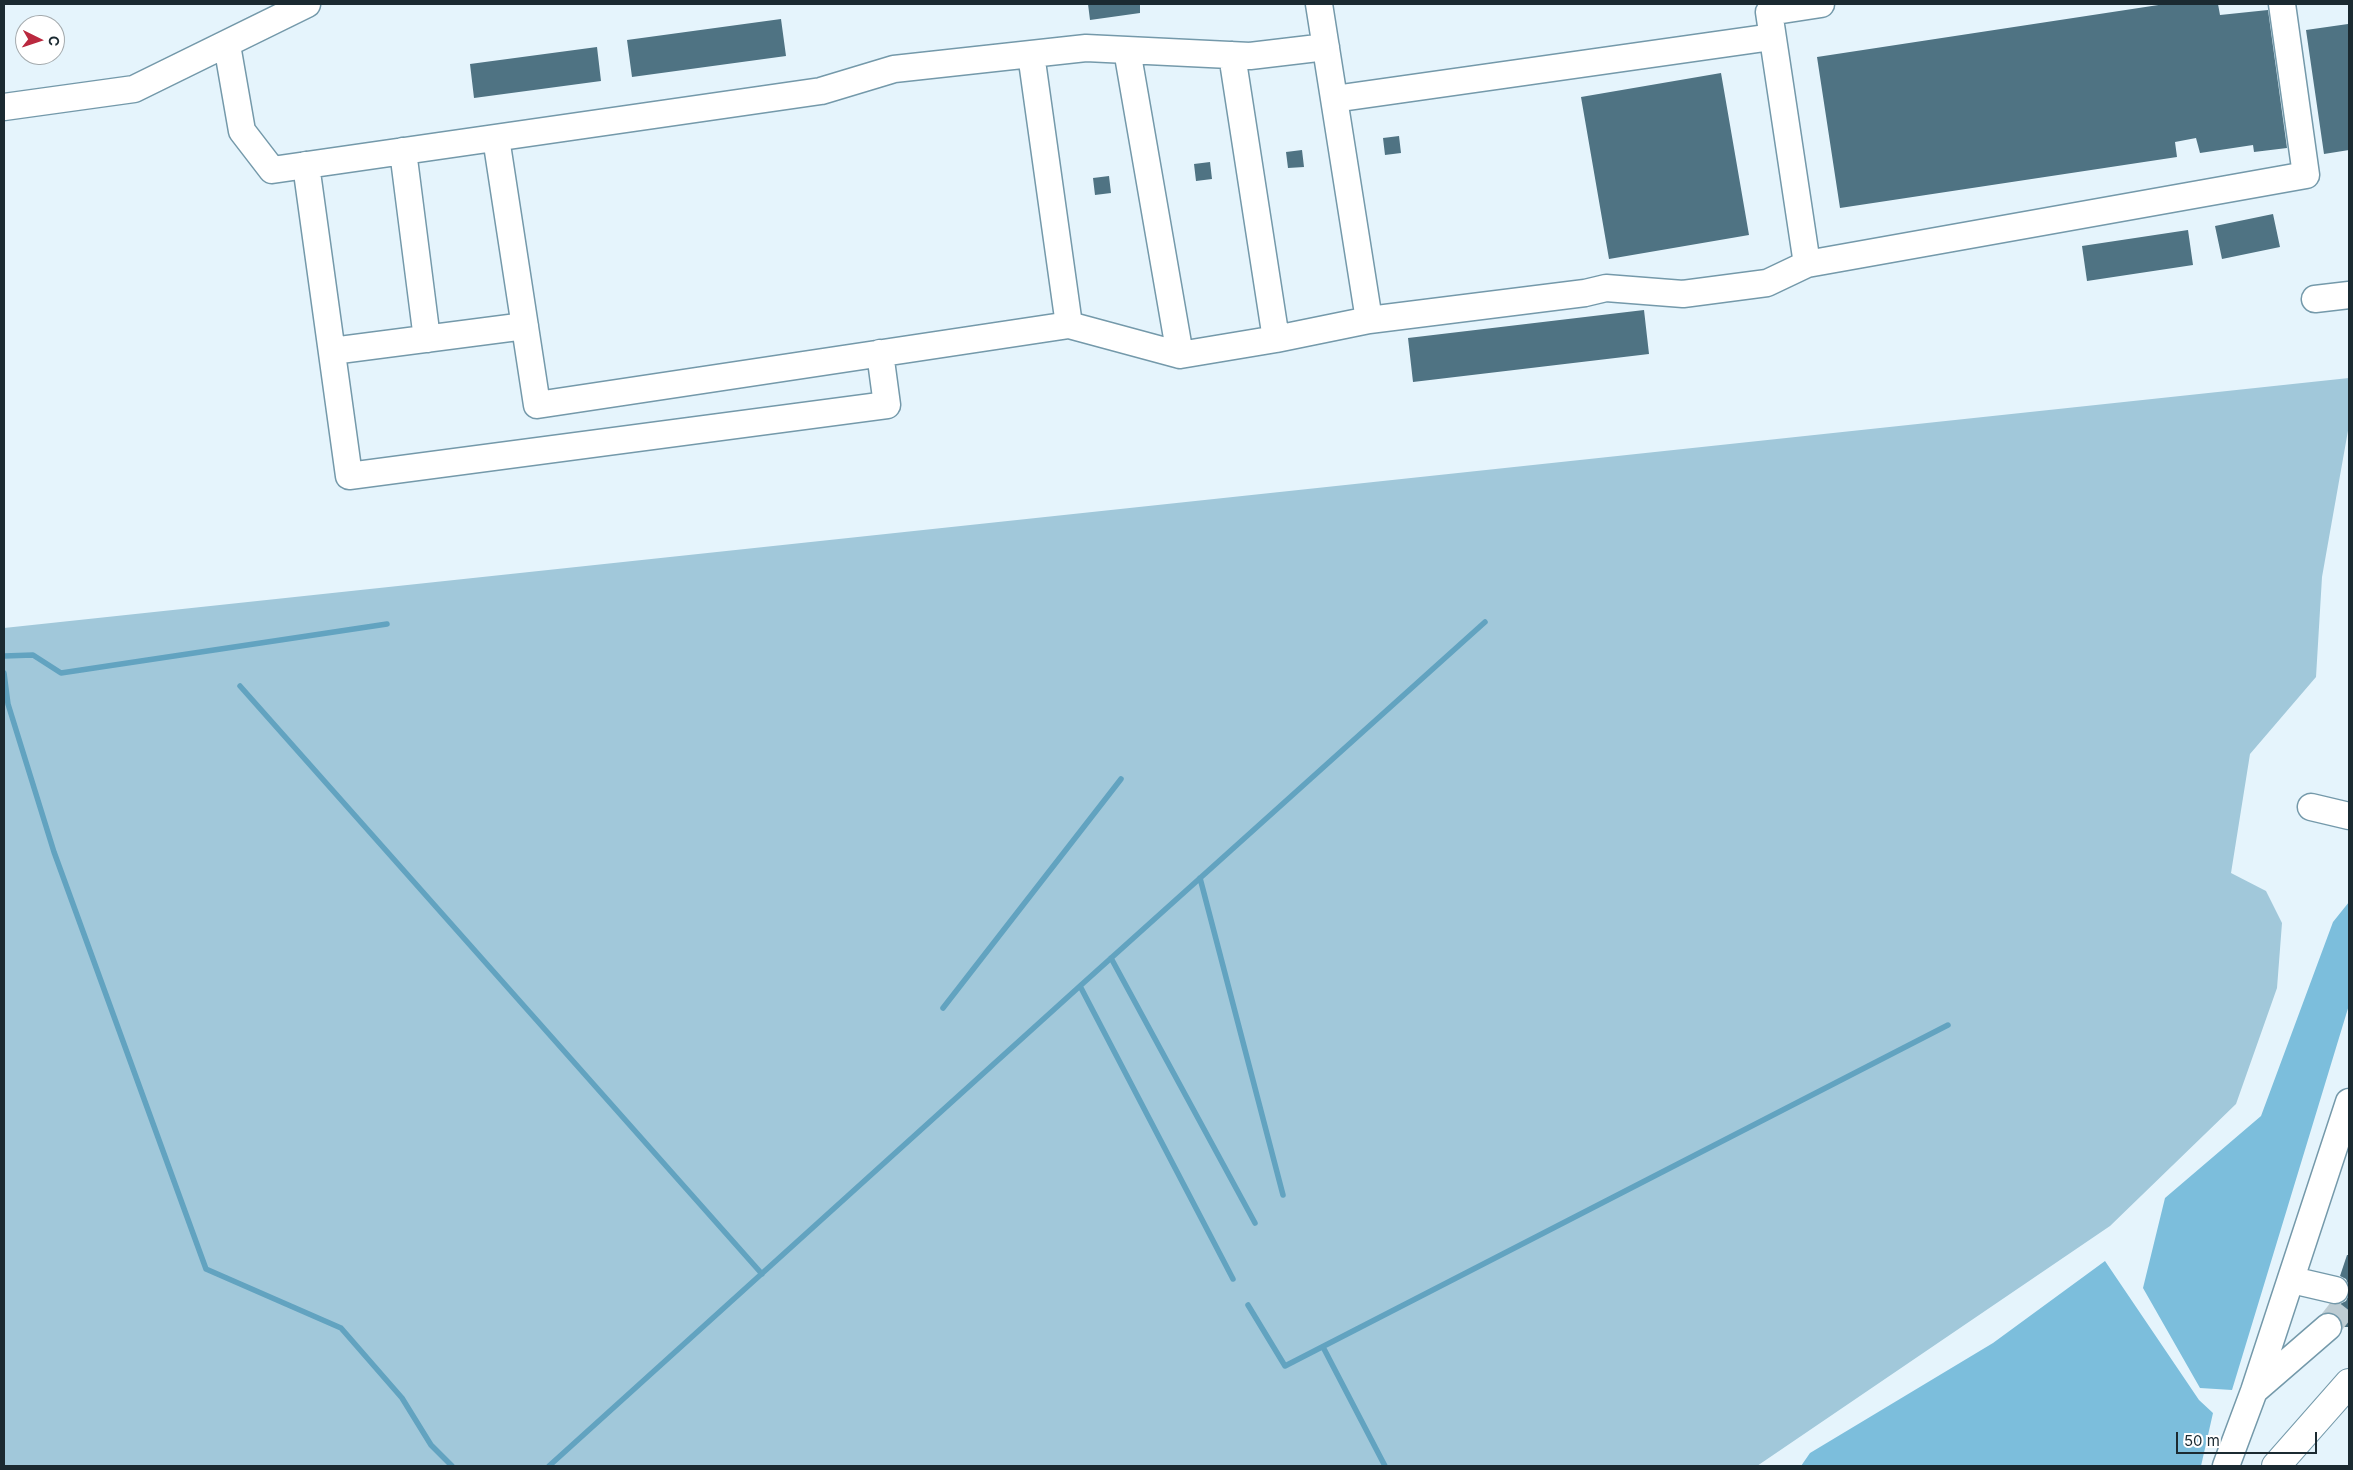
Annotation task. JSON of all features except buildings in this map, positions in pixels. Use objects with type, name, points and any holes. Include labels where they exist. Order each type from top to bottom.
[{"type":"main road","points":[[2276,1466],[2349,1383]]},
{"type":"street","points":[[4,107],[134,89],[227,45],[307,4]]},
{"type":"street","points":[[1319,4],[1369,320]]},
{"type":"street","points":[[1807,264],[1769,12],[1821,4]]},
{"type":"street","points":[[496,138],[537,405],[1070,325],[1180,355],[1276,339],[1369,320],[1586,293],[1606,288],[1683,294],[1767,283],[1807,264],[2306,175],[2282,4]]},
{"type":"street","points":[[1334,99],[1772,37]]},
{"type":"street","points":[[227,45],[242,131],[272,170],[822,91],[894,69],[1086,48],[1250,56],[1326,47]]},
{"type":"street","points":[[1127,50],[1180,355]]},
{"type":"street","points":[[1030,54],[1070,325]]},
{"type":"street","points":[[1232,55],[1276,339]]},
{"type":"street","points":[[403,151],[427,339]]},
{"type":"street","points":[[306,165],[349,476],[887,405],[880,353]]},
{"type":"street","points":[[2315,299],[2349,295]]},
{"type":"street","points":[[332,351],[525,326]]},
{"type":"street","points":[[2311,807],[2349,816]]},
{"type":"street","points":[[2226,1466],[2292,1280],[2349,1102]]},
{"type":"street","points":[[2292,1280],[2335,1290]]},
{"type":"street","points":[[2254,1391],[2328,1327]]},
{"type":"shaded area","points":[[2349,378],[2349,425],[2322,577],[2316,677],[2250,754],[2231,873],[2266,891],[2282,923],[2277,988],[2236,1104],[2110,1226],[1757,1466],[4,1466],[4,628]]},
{"type":"shaded area","points":[[2349,902],[2349,1005],[2232,1390],[2200,1388],[2143,1288],[2165,1198],[2261,1116],[2333,922]]},
{"type":"shaded area","points":[[2105,1261],[2199,1400],[2213,1413],[2201,1466],[1801,1466],[1810,1453],[1993,1343]]},
{"type":"waterway","points":[[1080,986],[1485,622]]},
{"type":"waterway","points":[[4,656],[33,655],[61,673],[387,624]]},
{"type":"waterway","points":[[4,673],[8,704],[54,852],[206,1269],[341,1328],[402,1398],[431,1445],[452,1466]]},
{"type":"waterway","points":[[240,686],[762,1274]]},
{"type":"waterway","points":[[943,1008],[1121,779]]},
{"type":"waterway","points":[[1200,878],[1283,1195]]},
{"type":"waterway","points":[[1111,958],[1255,1223]]},
{"type":"waterway","points":[[549,1466],[1080,986],[1233,1279]]},
{"type":"waterway","points":[[1248,1305],[1285,1366],[1948,1025]]},
{"type":"waterway","points":[[1323,1347],[1385,1466]]},
{"type":"tunnel","points":[[2328,1327],[2349,1300]]}]
